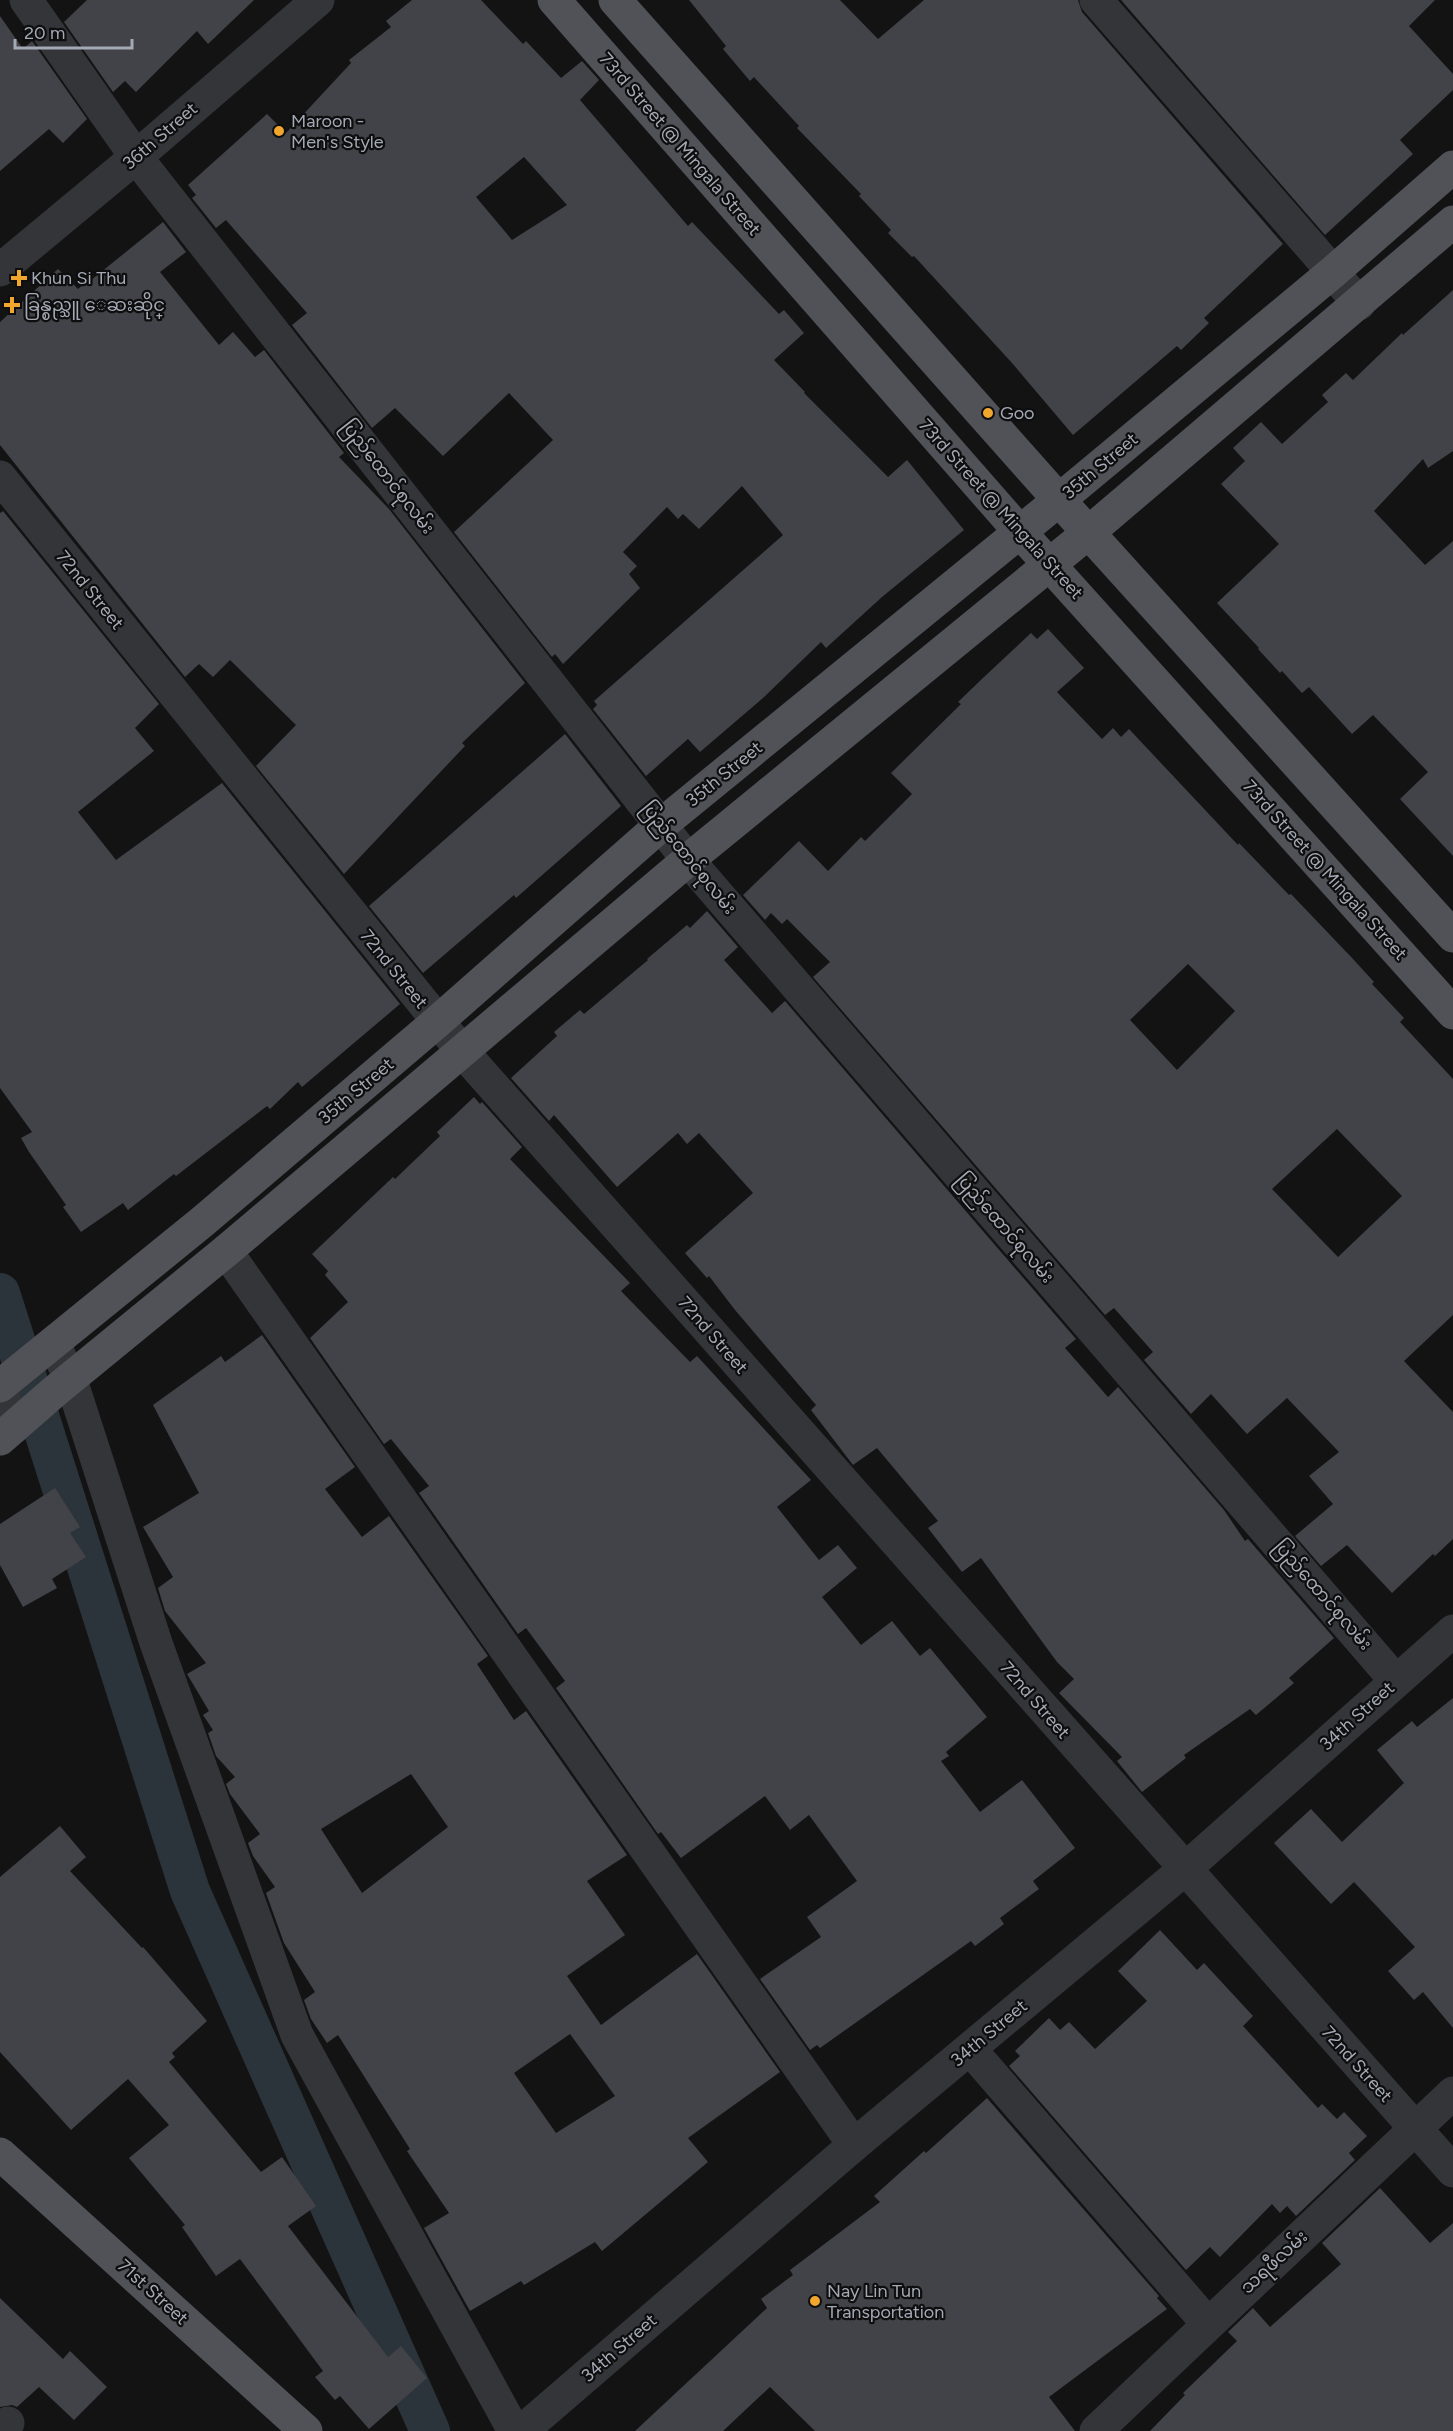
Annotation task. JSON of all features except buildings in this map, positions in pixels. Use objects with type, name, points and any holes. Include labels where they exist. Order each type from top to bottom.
[{"type":"main road","name":"73rd Street @ Mingala Street","points":[[554,0],[1020,532],[1453,1012]]},
{"type":"main road","points":[[615,0],[1088,533],[1453,936]]},
{"type":"main road","name":"35th Street","points":[[2,1385],[47,1350],[437,1022],[661,825],[1059,500],[1333,272],[1453,167]]},
{"type":"main road","name":"35th Street","points":[[12,1429],[688,860],[1050,565],[1453,222]]},
{"type":"main road","name":"71st Street","points":[[0,2154],[306,2431]]},
{"type":"street","name":"ပြည်ထောင်စုလမ်း","points":[[26,0],[136,157],[688,860],[1396,1681]]},
{"type":"street","name":"36th Street","points":[[0,270],[136,157],[318,0]]},
{"type":"street","points":[[1096,0],[1359,304]]},
{"type":"street","name":"72nd Street","points":[[0,477],[437,1022],[1453,2171]]},
{"type":"street","points":[[226,1251],[854,2145]]},
{"type":"street","points":[[47,1350],[63,1385],[297,2035],[514,2431]]},
{"type":"street","points":[[2,1385],[12,1429]]},
{"type":"street","name":"34th Street","points":[[522,2431],[854,2145],[1185,1869],[1453,1631]]},
{"type":"street","points":[[970,2049],[1208,2324]]},
{"type":"street","name":"သရဖီလမ်း","points":[[1096,2431],[1453,2093]]},
{"type":"waterway","points":[[0,1293],[190,1891],[430,2431]]},
{"type":"place","name":"Maroon - Men's Style","points":[[279,131]]},
{"type":"place","name":"Khun Si Thu","points":[[19,278]]},
{"type":"place","name":"ခြန္စည္သူ ေဆးဆိုင္","points":[[12,305]]},
{"type":"place","name":"Goo","points":[[988,413]]},
{"type":"place","name":"Nay Lin Tun Transportation","points":[[815,2301]]}]
